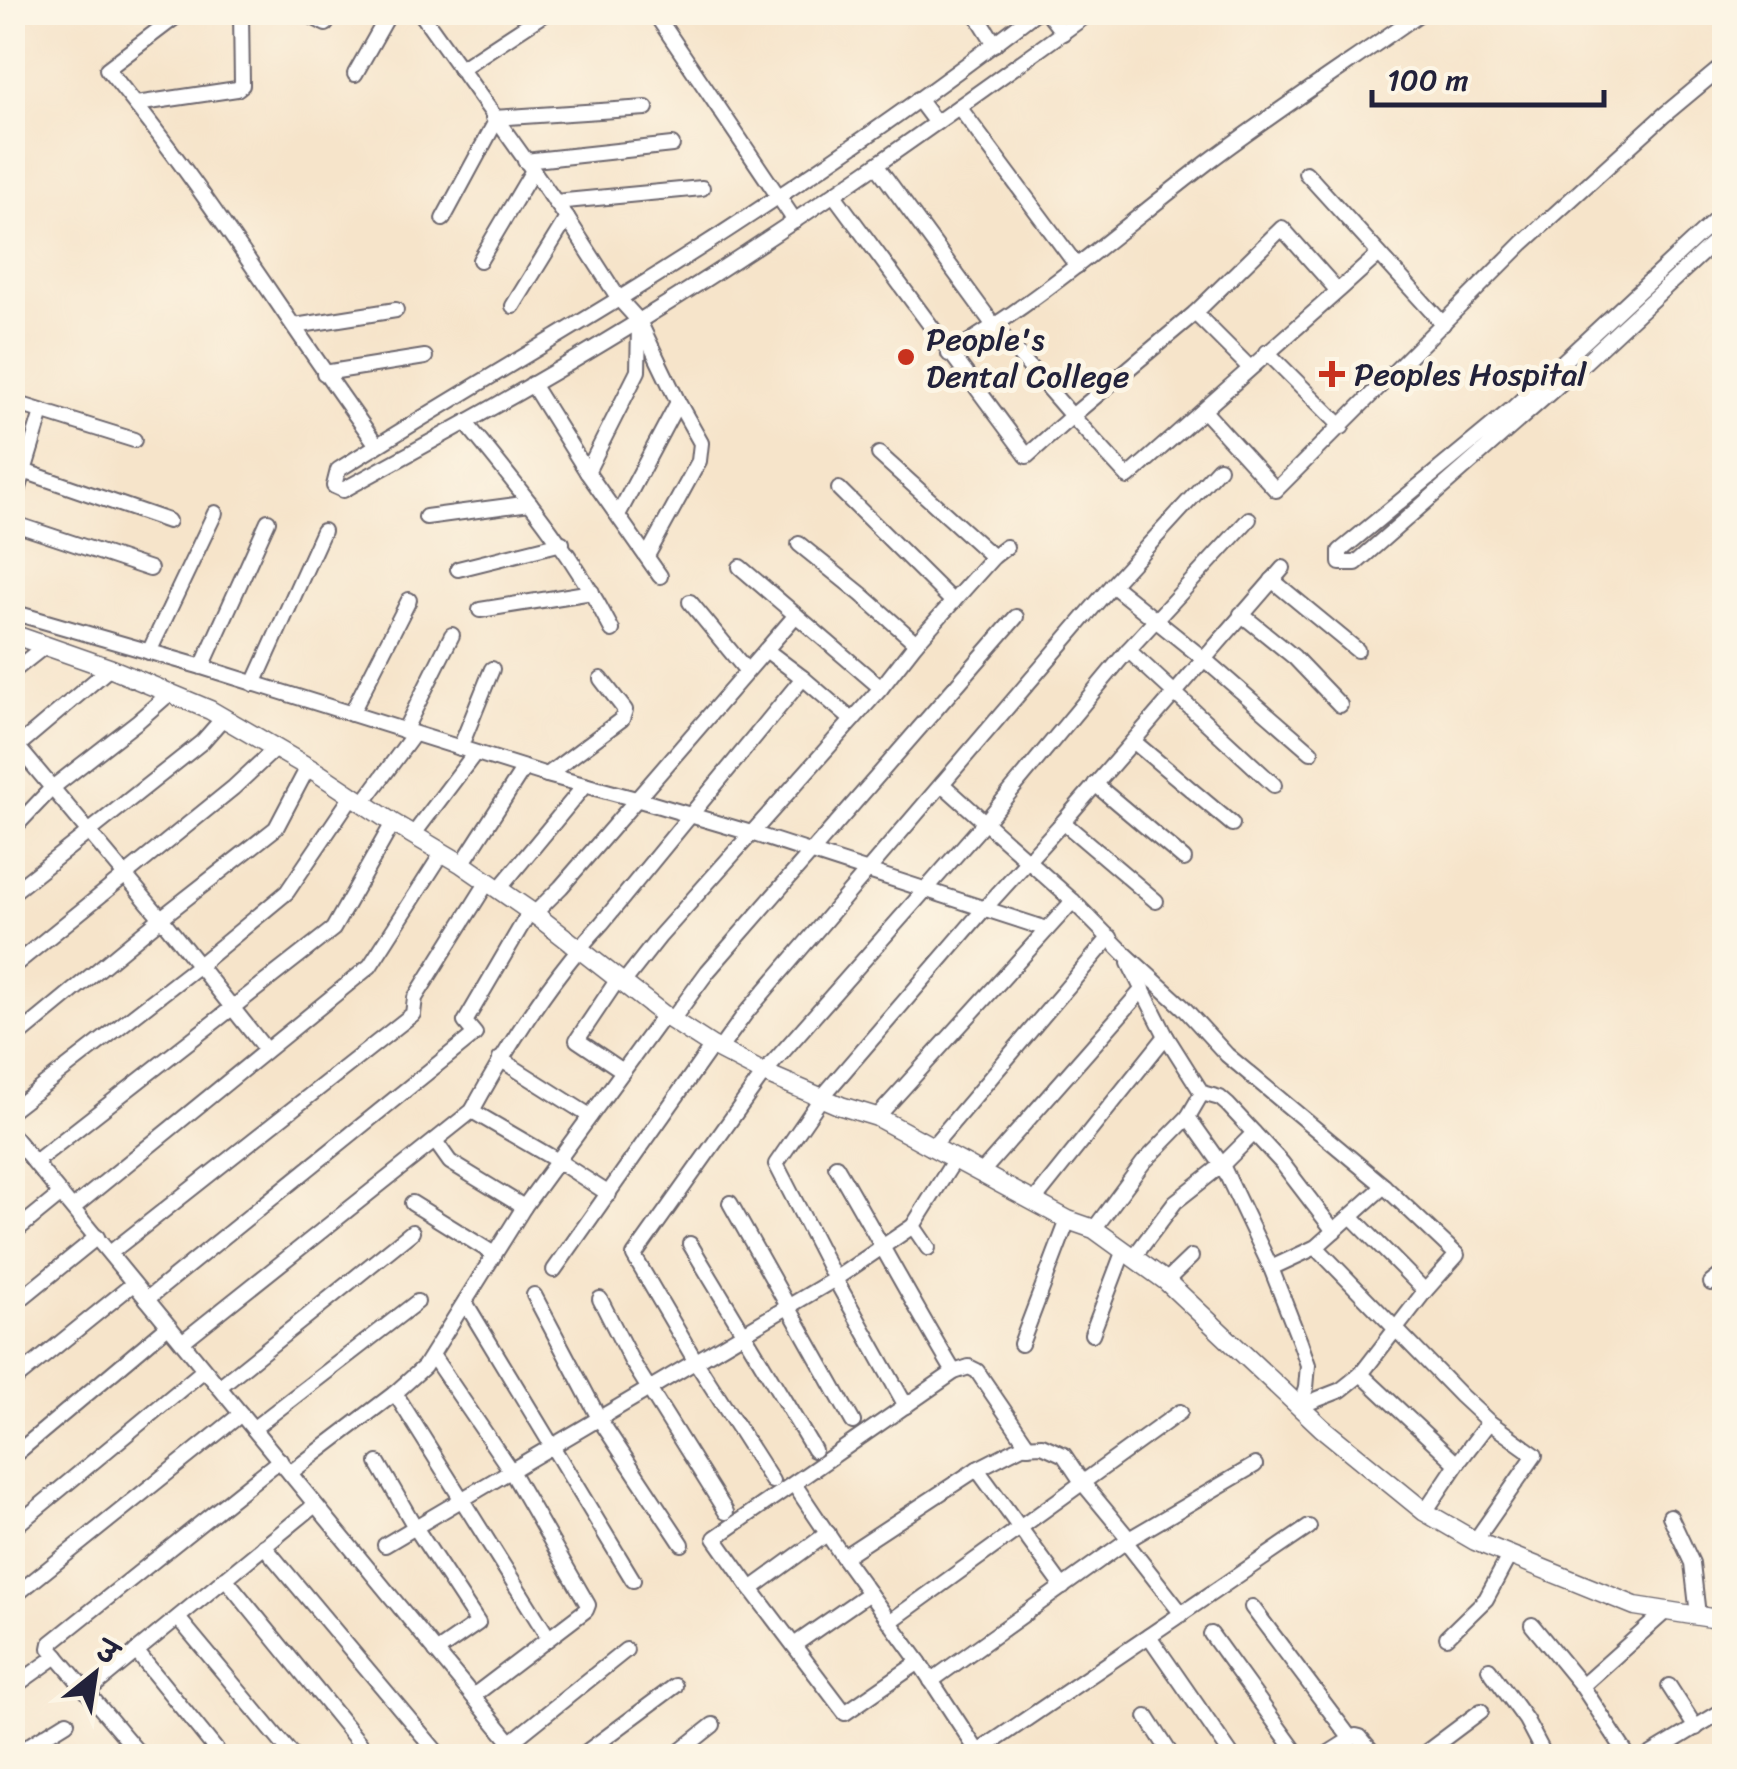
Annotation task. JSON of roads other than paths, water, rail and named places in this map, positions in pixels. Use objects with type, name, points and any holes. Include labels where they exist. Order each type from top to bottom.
[{"type":"street","points":[[182,12],[107,69],[136,104],[378,445]]},
{"type":"street","points":[[136,104],[237,90],[242,85],[241,12]]},
{"type":"street","points":[[303,12],[326,24],[332,12]]},
{"type":"street","points":[[355,74],[390,12]]},
{"type":"street","points":[[420,12],[567,218],[619,299],[639,321],[701,443],[699,461],[647,556]]},
{"type":"street","points":[[460,69],[547,12]]},
{"type":"street","points":[[654,12],[795,221]]},
{"type":"street","points":[[975,12],[995,44]]},
{"type":"street","points":[[1036,12],[918,100],[778,196],[619,299],[338,470],[334,486],[342,490],[466,423],[639,321],[877,166],[1091,12]]},
{"type":"street","points":[[1048,12],[1063,32]]},
{"type":"street","points":[[949,354],[996,327],[1210,161],[1422,12]]},
{"type":"street","points":[[1204,410],[1276,490],[1537,230],[1724,65]]},
{"type":"street","points":[[918,100],[936,123]]},
{"type":"street","points":[[959,107],[1077,266]]},
{"type":"street","points":[[495,120],[646,108]]},
{"type":"street","points":[[443,219],[495,120]]},
{"type":"street","points":[[528,166],[672,146]]},
{"type":"street","points":[[480,260],[528,166]]},
{"type":"street","points":[[877,166],[996,327],[1128,478],[1379,254]]},
{"type":"street","points":[[1306,173],[1442,324]]},
{"type":"street","points":[[555,202],[702,188]]},
{"type":"street","points":[[834,194],[1027,456],[1195,313],[1282,228],[1338,291]]},
{"type":"street","points":[[1724,212],[1512,409],[1340,551],[1340,563],[1356,563],[1586,362],[1724,233]]},
{"type":"street","points":[[513,306],[567,218]]},
{"type":"street","points":[[295,326],[396,310]]},
{"type":"street","points":[[1195,313],[1250,368]]},
{"type":"street","points":[[587,472],[638,372],[639,321]]},
{"type":"street","points":[[1267,352],[1342,427]]},
{"type":"street","points":[[324,374],[425,357]]},
{"type":"street","points":[[532,384],[587,472],[660,576]]},
{"type":"street","points":[[12,402],[134,440]]},
{"type":"street","points":[[618,515],[678,402]]},
{"type":"street","points":[[12,512],[18,469],[42,412]]},
{"type":"street","points":[[466,423],[562,543],[612,630]]},
{"type":"street","points":[[879,454],[993,557]]},
{"type":"street","points":[[554,1270],[715,1048],[1112,585],[1219,468]]},
{"type":"street","points":[[18,469],[168,521]]},
{"type":"street","points":[[839,489],[954,602]]},
{"type":"street","points":[[426,517],[530,503]]},
{"type":"street","points":[[150,652],[215,513]]},
{"type":"street","points":[[772,1481],[634,1256],[764,1074],[986,821],[1128,650],[1249,519]]},
{"type":"street","points":[[202,668],[268,521]]},
{"type":"street","points":[[12,524],[150,568]]},
{"type":"street","points":[[254,684],[324,531]]},
{"type":"street","points":[[458,569],[562,543]]},
{"type":"street","points":[[799,544],[916,643]]},
{"type":"street","points":[[623,1071],[577,1040],[660,936],[881,688],[916,643],[1006,547]]},
{"type":"street","points":[[740,567],[881,688]]},
{"type":"street","points":[[906,1406],[776,1164],[822,1097],[1283,568]]},
{"type":"street","points":[[1272,580],[1358,650]]},
{"type":"street","points":[[1112,585],[1311,752]]},
{"type":"street","points":[[480,610],[592,592]]},
{"type":"street","points":[[352,714],[409,600]]},
{"type":"street","points":[[690,602],[746,670]]},
{"type":"street","points":[[12,612],[547,775],[636,798],[1047,929]]},
{"type":"street","points":[[147,1299],[475,1034],[465,1022],[532,913],[796,614]]},
{"type":"street","points":[[1241,614],[1294,657],[1340,705]]},
{"type":"street","points":[[290,1473],[420,1371],[524,1206],[623,1071],[1016,617]]},
{"type":"street","points":[[12,634],[110,668],[224,717],[462,864],[668,1018],[715,1048],[764,1074],[877,1117],[1068,1220],[1094,1229],[1166,1281],[1322,1428],[1426,1512],[1475,1541],[1635,1606],[1724,1620]]},
{"type":"street","points":[[12,1110],[287,892],[409,732],[452,634]]},
{"type":"street","points":[[12,672],[45,646]]},
{"type":"street","points":[[766,650],[852,720]]},
{"type":"street","points":[[1128,650],[1274,784]]},
{"type":"street","points":[[110,668],[14,746],[161,918],[266,1050]]},
{"type":"street","points":[[460,748],[492,670]]},
{"type":"street","points":[[182,1342],[472,1111],[500,1059],[578,949],[803,678]]},
{"type":"street","points":[[547,775],[622,719],[625,710],[601,679]]},
{"type":"street","points":[[12,830],[52,788],[170,692]]},
{"type":"street","points":[[12,893],[202,742],[224,717]]},
{"type":"street","points":[[1133,741],[1232,824]]},
{"type":"street","points":[[12,967],[233,788],[276,748]]},
{"type":"street","points":[[413,835],[476,753]]},
{"type":"street","points":[[12,1041],[276,828],[308,768]]},
{"type":"street","points":[[462,864],[524,768]]},
{"type":"street","points":[[942,784],[1073,901],[1184,1007],[1227,1056],[1384,1186],[1456,1254],[1361,1374],[1341,1390],[1300,1406]]},
{"type":"street","points":[[1095,784],[1184,859]]},
{"type":"street","points":[[110,1253],[412,1014],[415,998],[493,886],[585,785]]},
{"type":"street","points":[[1063,822],[1156,900]]},
{"type":"street","points":[[12,1161],[30,1157],[333,929],[393,823]]},
{"type":"street","points":[[73,1208],[370,966],[443,852]]},
{"type":"street","points":[[877,1117],[1073,901]]},
{"type":"street","points":[[931,1148],[1110,937]]},
{"type":"street","points":[[1124,953],[1166,1036],[1202,1093],[1220,1098],[1282,1163],[1334,1231]]},
{"type":"street","points":[[981,1173],[1142,989]]},
{"type":"street","points":[[1034,1201],[1166,1036]]},
{"type":"street","points":[[500,1059],[590,1116]]},
{"type":"street","points":[[1094,1229],[1143,1163],[1188,1117],[1202,1093]]},
{"type":"street","points":[[472,1111],[608,1194]]},
{"type":"street","points":[[1188,1117],[1222,1166],[1270,1268],[1308,1365],[1300,1406]]},
{"type":"street","points":[[1092,1334],[1129,1254],[1175,1202],[1222,1166],[1254,1134]]},
{"type":"street","points":[[12,1135],[522,1756]]},
{"type":"street","points":[[435,1141],[450,1162],[524,1206]]},
{"type":"street","points":[[385,1545],[836,1279],[912,1226],[955,1158]]},
{"type":"street","points":[[836,1166],[954,1372]]},
{"type":"street","points":[[1270,1268],[1316,1248],[1384,1186]]},
{"type":"street","points":[[12,1234],[62,1194]]},
{"type":"street","points":[[412,1203],[494,1254]]},
{"type":"street","points":[[730,1203],[853,1422]]},
{"type":"street","points":[[1352,1216],[1425,1291]]},
{"type":"street","points":[[1021,1344],[1068,1220]]},
{"type":"street","points":[[912,1226],[928,1248]]},
{"type":"street","points":[[219,1387],[412,1232]]},
{"type":"street","points":[[12,1306],[97,1237]]},
{"type":"street","points":[[690,1244],[814,1450]]},
{"type":"street","points":[[1316,1248],[1489,1422],[1535,1455],[1475,1541]]},
{"type":"street","points":[[1166,1281],[1191,1257]]},
{"type":"street","points":[[1711,1283],[1724,1273]]},
{"type":"street","points":[[12,1382],[133,1284]]},
{"type":"street","points":[[534,1294],[600,1420],[682,1544]]},
{"type":"street","points":[[600,1299],[648,1388],[726,1512]]},
{"type":"street","points":[[254,1428],[417,1302]]},
{"type":"street","points":[[465,1302],[633,1580]]},
{"type":"street","points":[[12,1457],[168,1326]]},
{"type":"street","points":[[432,1355],[511,1471],[588,1605],[473,1696]]},
{"type":"street","points":[[919,1662],[845,1712],[750,1590],[715,1538],[954,1372],[969,1367],[977,1371],[1028,1446]]},
{"type":"street","points":[[12,1529],[204,1370]]},
{"type":"street","points":[[1361,1374],[1457,1464]]},
{"type":"street","points":[[395,1393],[548,1637]]},
{"type":"street","points":[[890,1621],[1180,1412]]},
{"type":"street","points":[[18,1593],[241,1414]]},
{"type":"street","points":[[1426,1512],[1489,1422]]},
{"type":"street","points":[[843,1557],[977,1469],[1022,1446],[1042,1445],[1064,1455],[1182,1614]]},
{"type":"street","points":[[141,1756],[50,1648],[54,1639],[280,1460]]},
{"type":"street","points":[[378,1463],[478,1623],[436,1652]]},
{"type":"street","points":[[931,1681],[1127,1540],[1255,1465]]},
{"type":"street","points":[[977,1469],[1063,1587]]},
{"type":"street","points":[[794,1484],[919,1662],[978,1754],[1310,1528]]},
{"type":"street","points":[[88,1691],[314,1505]]},
{"type":"street","points":[[1670,1516],[1692,1562],[1698,1615]]},
{"type":"street","points":[[750,1590],[828,1532]]},
{"type":"street","points":[[264,1546],[440,1756]]},
{"type":"street","points":[[1447,1637],[1486,1599],[1509,1556]]},
{"type":"street","points":[[225,1578],[370,1756]]},
{"type":"street","points":[[794,1645],[870,1593]]},
{"type":"street","points":[[1252,1607],[1351,1740]]},
{"type":"street","points":[[1582,1686],[1666,1610]]},
{"type":"street","points":[[178,1618],[293,1756]]},
{"type":"street","points":[[1532,1625],[1582,1686],[1628,1756]]},
{"type":"street","points":[[1211,1634],[1299,1756]]},
{"type":"street","points":[[1149,1636],[1232,1756]]},
{"type":"street","points":[[510,1743],[626,1650]]},
{"type":"street","points":[[136,1651],[221,1756]]},
{"type":"street","points":[[12,1688],[57,1656]]},
{"type":"street","points":[[1489,1669],[1526,1720],[1545,1756]]},
{"type":"street","points":[[581,1756],[675,1686]]},
{"type":"street","points":[[1669,1686],[1696,1728]]},
{"type":"street","points":[[1648,1756],[1724,1710]]},
{"type":"street","points":[[1421,1756],[1481,1711]]},
{"type":"street","points":[[1146,1717],[1172,1756]]},
{"type":"street","points":[[12,1756],[67,1722]]},
{"type":"street","points":[[674,1756],[713,1725]]},
{"type":"street","points":[[1324,1756],[1356,1736],[1376,1756]]},
{"type":"place","name":"People's Dental College","points":[[906,357]]},
{"type":"place","name":"Peoples Hospital","points":[[1332,374]]}]
